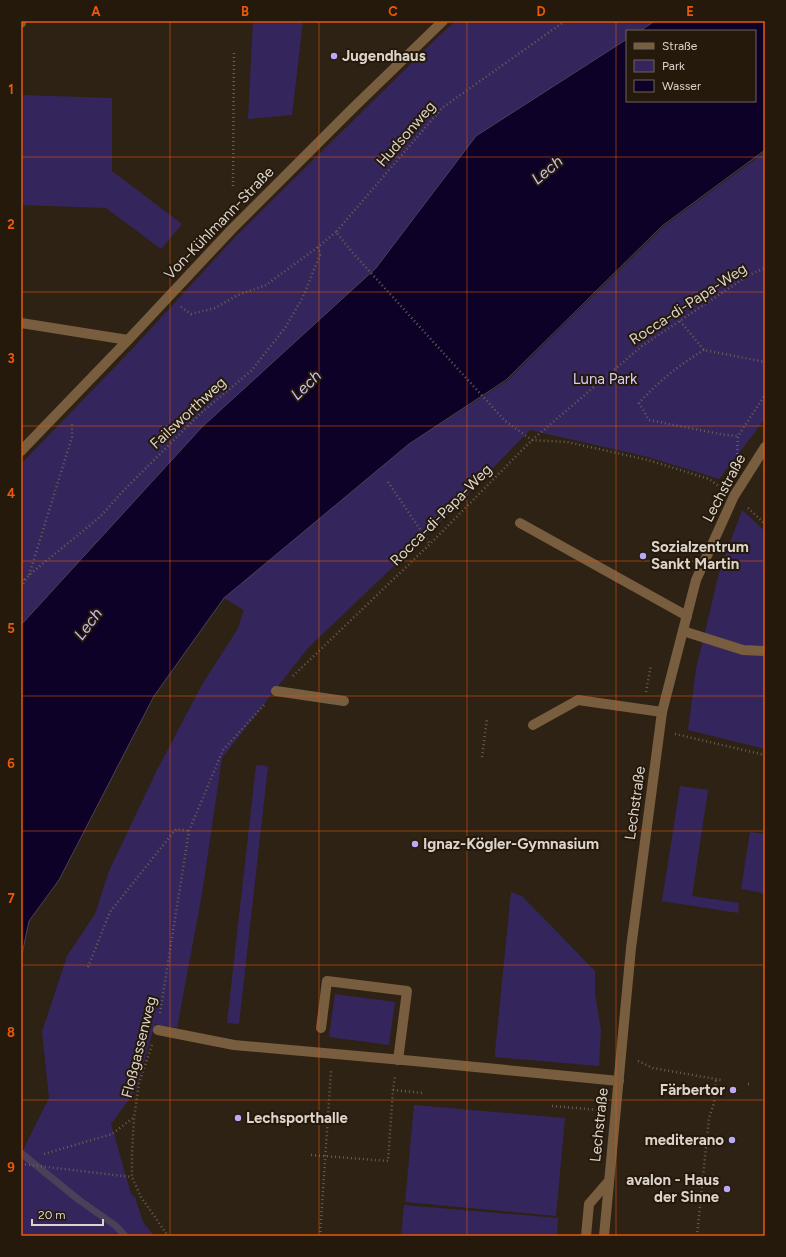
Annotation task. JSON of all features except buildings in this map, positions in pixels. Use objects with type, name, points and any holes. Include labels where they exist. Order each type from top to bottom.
[{"type":"street","name":"Von-Kühlmann-Straße","points":[[21,451],[231,230],[354,107],[443,21]]},
{"type":"street","points":[[21,323],[128,340]]},
{"type":"street","name":"Lechstraße","points":[[604,1236],[631,948],[662,712],[696,580],[734,496],[765,447]]},
{"type":"street","points":[[520,523],[687,616]]},
{"type":"street","points":[[683,631],[743,650],[765,651]]},
{"type":"street","points":[[276,692],[344,700]]},
{"type":"street","points":[[533,725],[578,700],[662,712]]},
{"type":"street","points":[[321,1028],[327,981],[406,991],[398,1060]]},
{"type":"street","points":[[158,1030],[234,1045],[619,1081]]},
{"type":"street","name":"Lechstraße","points":[[586,1236],[589,1204],[608,1182]]},
{"type":"path","name":"Hudsonweg","points":[[336,232],[442,108],[565,21]]},
{"type":"path","points":[[233,186],[234,51]]},
{"type":"path","points":[[167,298],[191,314],[215,308],[238,295],[266,286],[336,232],[352,252],[505,421],[532,440],[567,442],[648,460],[709,479],[734,496],[765,524]]},
{"type":"path","name":"Failsworthweg","points":[[21,587],[29,576],[100,517],[124,490],[201,413],[251,371],[285,328],[303,297],[320,255],[318,247]]},
{"type":"path","name":"Rocca-di-Papa-Weg","points":[[189,831],[224,750],[276,692],[430,544],[532,440],[642,346],[749,275],[765,268]]},
{"type":"path","points":[[680,321],[704,350],[765,362]]},
{"type":"path","points":[[704,350],[684,362],[656,385],[638,403],[649,420],[706,432],[738,436]]},
{"type":"path","points":[[737,458],[738,436],[765,395]]},
{"type":"path","points":[[29,576],[72,437]]},
{"type":"path","points":[[388,482],[430,544]]},
{"type":"path","points":[[21,576],[26,581]]},
{"type":"path","points":[[646,693],[652,665]]},
{"type":"path","points":[[482,757],[487,719]]},
{"type":"path","points":[[659,730],[765,755]]},
{"type":"path","points":[[88,967],[110,912],[176,829],[189,831]]},
{"type":"path","name":"Floßgassenweg","points":[[168,1236],[141,1197],[132,1177],[132,1154],[134,1118],[139,1083],[158,1030],[189,831]]},
{"type":"path","points":[[622,1040],[639,1062],[652,1068],[721,1080]]},
{"type":"path","points":[[320,1236],[332,1054]]},
{"type":"path","points":[[311,1155],[388,1161],[392,1090],[395,1074]]},
{"type":"path","points":[[697,1236],[709,1118],[714,1103],[716,1080]]},
{"type":"path","points":[[392,1090],[424,1093]]},
{"type":"path","points":[[691,1090],[715,1092]]},
{"type":"path","points":[[552,1106],[581,1108]]},
{"type":"path","points":[[44,1154],[112,1134],[134,1118]]},
{"type":"path","points":[[21,1164],[132,1177]]},
{"type":"green space","points":[[253,21],[303,21],[292,115],[248,119]]},
{"type":"green space","points":[[456,21],[655,21],[642,30],[626,30],[626,40],[476,136],[376,268],[202,427],[21,625],[21,464],[134,347],[236,236]]},
{"type":"green space","points":[[21,95],[112,98],[112,171],[182,224],[161,249],[106,208],[22,205],[21,208]]},
{"type":"green space","name":"Luna Park","points":[[765,152],[765,419],[719,479],[648,457],[530,430],[439,523],[308,648],[222,758],[202,894],[177,1028],[155,1024],[136,1090],[111,1124],[131,1194],[135,1197],[143,1222],[154,1236],[21,1236],[21,1154],[49,1098],[42,1032],[67,956],[95,914],[109,871],[158,768],[203,683],[237,630],[244,610],[224,598],[409,444],[507,381],[663,227]]},
{"type":"green space","points":[[742,510],[765,531],[765,749],[688,730],[696,669],[719,573]]},
{"type":"green space","points":[[256,765],[268,766],[239,1024],[227,1023]]},
{"type":"green space","points":[[680,786],[708,790],[692,896],[739,903],[738,913],[662,901]]},
{"type":"green space","points":[[750,832],[765,834],[765,970],[763,893],[741,889]]},
{"type":"green space","points":[[511,892],[522,896],[595,971],[595,994],[601,1030],[599,1066],[495,1057]]},
{"type":"green space","points":[[335,994],[395,1002],[389,1045],[329,1037]]},
{"type":"green space","points":[[414,1105],[565,1118],[556,1216],[405,1202]]},
{"type":"green space","points":[[404,1205],[558,1218],[557,1236],[401,1236]]},
{"type":"water","name":"Lech","points":[[655,21],[765,21],[765,150],[662,226],[506,380],[409,444],[224,598],[154,696],[59,880],[29,921],[21,959],[21,625],[202,427],[376,268],[476,136],[626,40],[626,102],[756,102],[756,30],[642,30]]},
{"type":"waterway","points":[[21,1153],[79,1200],[116,1226],[125,1236]]},
{"type":"place","name":"Jugendhaus","points":[[334,56]]},
{"type":"place","name":"Sozialzentrum Sankt Martin","points":[[643,556]]},
{"type":"place","name":"Ignaz-Kögler-Gymnasium","points":[[415,844]]},
{"type":"place","name":"Färbertor","points":[[733,1090]]},
{"type":"place","name":"Lechsporthalle","points":[[238,1118]]},
{"type":"place","name":"mediterano","points":[[732,1140]]},
{"type":"place","name":"avalon - Haus der Sinne","points":[[727,1189]]}]
